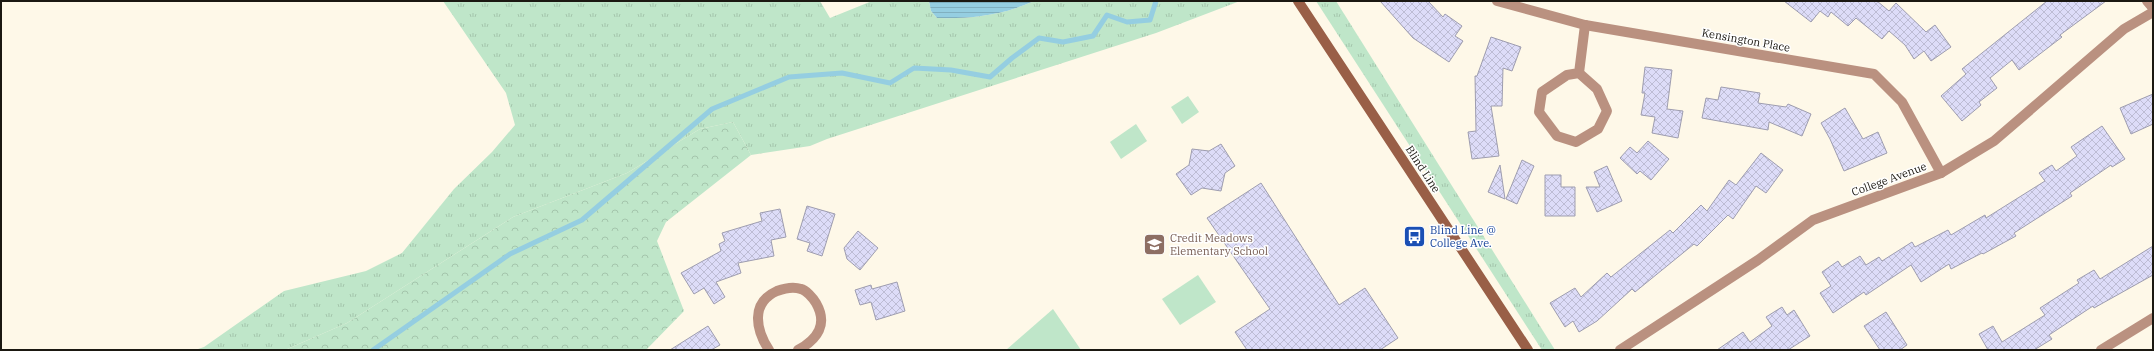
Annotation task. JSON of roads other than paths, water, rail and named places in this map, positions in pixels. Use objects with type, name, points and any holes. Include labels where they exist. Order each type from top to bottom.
[{"type":"street","name":"Blind Line","points":[[1298,1],[1528,350]]},
{"type":"street","name":"Kensington Place","points":[[1497,1],[1585,25],[1874,74],[1902,102],[1941,173]]},
{"type":"street","points":[[2147,1],[2153,8]]},
{"type":"street","name":"College Avenue","points":[[1620,350],[1758,260],[1813,220],[1941,173],[1994,141],[2124,29],[2153,12]]},
{"type":"street","points":[[1579,73],[1585,25]]},
{"type":"street","points":[[1579,73],[1597,88],[1607,111],[1598,129],[1576,142],[1557,136],[1539,112],[1542,92],[1567,75],[1579,73]]},
{"type":"street","points":[[770,350],[761,337],[758,326],[758,314],[762,302],[771,293],[786,287],[802,289],[814,299],[822,312],[821,326],[817,336],[798,350]]},
{"type":"street","points":[[2102,350],[2153,318]]},
{"type":"water","points":[[929,1],[1034,1],[999,13],[974,17],[937,18],[931,11]]},
{"type":"waterway","points":[[373,350],[510,254],[582,220],[712,109],[789,77],[842,73],[890,83],[914,68],[951,70],[990,77],[1039,38],[1063,42],[1093,36],[1107,15],[1127,22],[1150,20],[1156,1]]},
{"type":"place","name":"Blind Line @ College Ave.","points":[[1414,236]]},
{"type":"place","name":"Credit Meadows Elementary School","points":[[1155,244]]}]
